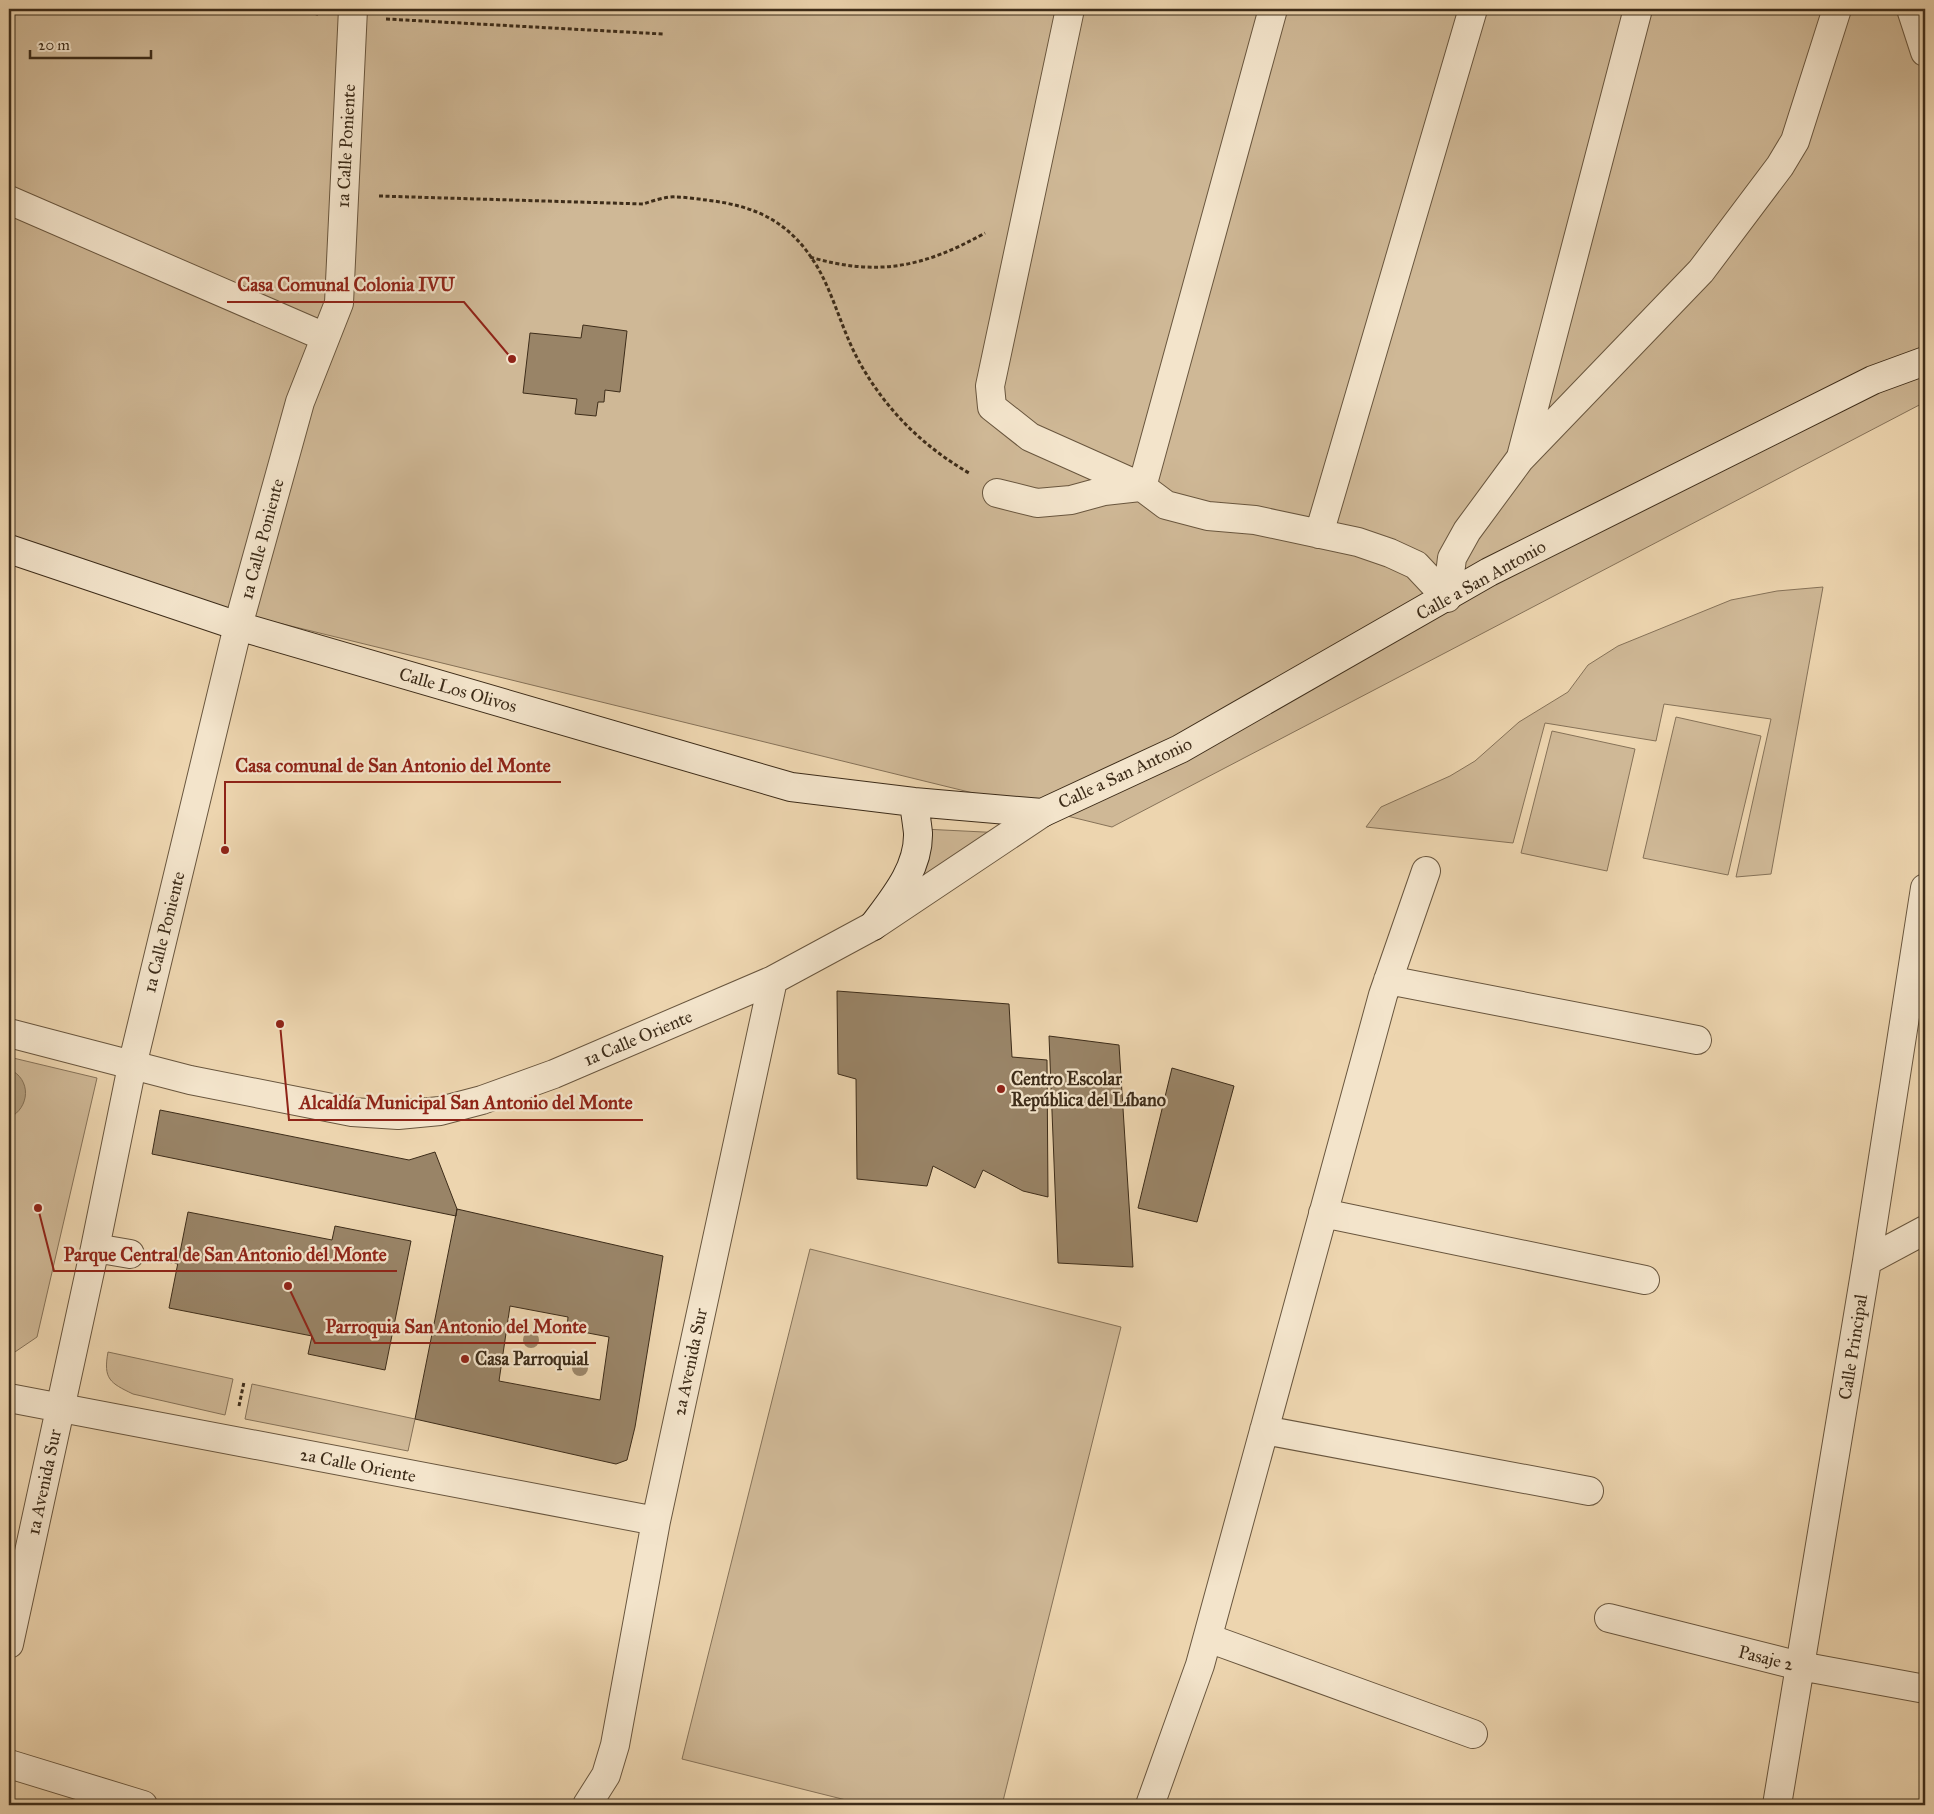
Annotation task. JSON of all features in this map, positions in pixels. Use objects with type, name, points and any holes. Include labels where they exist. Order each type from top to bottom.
[{"type":"street","points":[[1070,9],[990,386],[992,407],[1030,437],[1142,487],[1166,504],[1208,516],[1255,520],[1358,542],[1390,553],[1416,565],[1447,598]]},
{"type":"street","points":[[1142,487],[1273,9]]},
{"type":"street","points":[[1319,534],[1473,9]]},
{"type":"street","points":[[1520,459],[1638,9]]},
{"type":"street","points":[[1447,598],[1452,558],[1467,531],[1520,459],[1701,271],[1780,166],[1795,141],[1837,9]]},
{"type":"street","points":[[1911,9],[1925,52]]},
{"type":"street","name":"1a Calle Poniente","points":[[95,1248],[132,1066],[238,626],[300,402],[339,302],[353,13]]},
{"type":"street","points":[[9,200],[325,337]]},
{"type":"street","name":"Calle a San Antonio","points":[[1042,813],[1180,749],[1447,598],[1489,572],[1872,380],[1925,361]]},
{"type":"street","points":[[997,493],[1037,503],[1071,500],[1104,491],[1142,487]]},
{"type":"street","name":"Calle Los Olivos","points":[[9,549],[238,626],[792,786],[914,802],[1042,813]]},
{"type":"street","points":[[873,926],[902,886],[913,863],[918,835],[914,802]]},
{"type":"street","name":"1a Calle Oriente","points":[[132,1066],[190,1080],[352,1112],[398,1115],[440,1111],[482,1100],[554,1074],[773,980],[873,926],[1042,813]]},
{"type":"street","points":[[1150,1805],[1208,1638],[1388,980],[1426,871]]},
{"type":"street","name":"Calle Principal","points":[[1777,1805],[1867,1261],[1925,888]]},
{"type":"street","name":"2a Avenida Sur","points":[[587,1805],[606,1775],[615,1746],[656,1522],[773,980]]},
{"type":"street","points":[[1388,980],[1697,1040]]},
{"type":"street","points":[[9,1033],[132,1066]]},
{"type":"street","points":[[1323,1213],[1645,1280]]},
{"type":"street","points":[[1867,1261],[1925,1230]]},
{"type":"street","points":[[95,1248],[130,1254]]},
{"type":"street","name":"1a Avenida Sur","points":[[9,1644],[95,1248]]},
{"type":"street","name":"2a Calle Oriente","points":[[9,1398],[656,1522]]},
{"type":"street","points":[[1264,1430],[1589,1490]]},
{"type":"street","name":"Pasaje 2","points":[[1609,1618],[1800,1666],[1925,1689]]},
{"type":"street","points":[[1208,1638],[1473,1734]]},
{"type":"street","points":[[9,1764],[143,1805]]},
{"type":"path","points":[[264,9],[353,13],[663,34]]},
{"type":"path","points":[[344,196],[634,204],[675,196],[737,204],[773,218],[792,235],[818,268],[860,364],[883,399],[913,432],[932,448],[997,493]]},
{"type":"path","points":[[809,257],[836,265],[860,268],[894,267],[922,262],[965,245],[1027,211]]},
{"type":"shaded area","points":[[9,9],[1925,9],[1925,402],[1112,827],[9,557]]},
{"type":"shaded area","points":[[1823,587],[1771,874],[1736,877],[1771,719],[1664,704],[1656,741],[1545,723],[1513,843],[1366,827],[1381,807],[1450,776],[1475,761],[1519,722],[1568,692],[1588,665],[1618,646],[1731,600],[1777,591]]},
{"type":"shaded area","points":[[1676,717],[1761,736],[1728,875],[1643,858]]},
{"type":"shaded area","points":[[1552,731],[1635,749],[1607,871],[1521,853]]},
{"type":"shaded area","points":[[923,829],[1004,833],[926,876],[919,876]]},
{"type":"shaded area","points":[[9,1057],[97,1078],[37,1337],[9,1356]]},
{"type":"shaded area","points":[[9,1069],[22,1079],[26,1094],[21,1108],[9,1118]]},
{"type":"shaded area","points":[[810,1249],[1121,1327],[1002,1805],[866,1805],[682,1759]]},
{"type":"shaded area","points":[[108,1352],[233,1379],[225,1415],[133,1394],[119,1387],[110,1379],[108,1374]]},
{"type":"shaded area","points":[[252,1384],[415,1419],[408,1451],[245,1419]]},
{"type":"building","points":[[583,325],[627,331],[620,392],[605,390],[604,402],[598,402],[596,416],[575,414],[577,399],[523,393],[530,333],[581,338]]},
{"type":"building","points":[[837,991],[1009,1004],[1012,1057],[1047,1060],[1048,1197],[1023,1191],[983,1170],[975,1188],[933,1166],[927,1186],[857,1179],[856,1079],[838,1074]]},
{"type":"building","points":[[1049,1036],[1119,1045],[1133,1267],[1058,1263]]},
{"type":"building","points":[[1172,1068],[1234,1086],[1197,1222],[1138,1208]]},
{"type":"building","points":[[160,1110],[409,1160],[435,1152],[457,1209],[456,1216],[152,1154]]},
{"type":"building","name":"Casa Parroquial","points":[[457,1209],[663,1256],[635,1427],[627,1460],[616,1464],[415,1419]],"holes":[[[510,1306],[568,1317],[567,1329],[609,1337],[600,1400],[499,1381]]]},
{"type":"building","points":[[188,1212],[332,1240],[335,1226],[411,1241],[385,1370],[308,1354],[312,1336],[169,1308]]},
{"type":"place","name":"Casa Comunal Colonia IVU","points":[[512,359]]},
{"type":"place","name":"Casa comunal de San Antonio del Monte","points":[[225,850]]},
{"type":"place","name":"Alcaldía Municipal San Antonio del Monte","points":[[280,1024]]},
{"type":"place","name":"Centro Escolar República del Líbano","points":[[1001,1089]]},
{"type":"place","name":"Parque Central de San Antonio del Monte","points":[[38,1208]]},
{"type":"place","name":"Parroquia San Antonio del Monte","points":[[288,1286]]},
{"type":"place","name":"Casa Parroquial","points":[[465,1359]]}]
